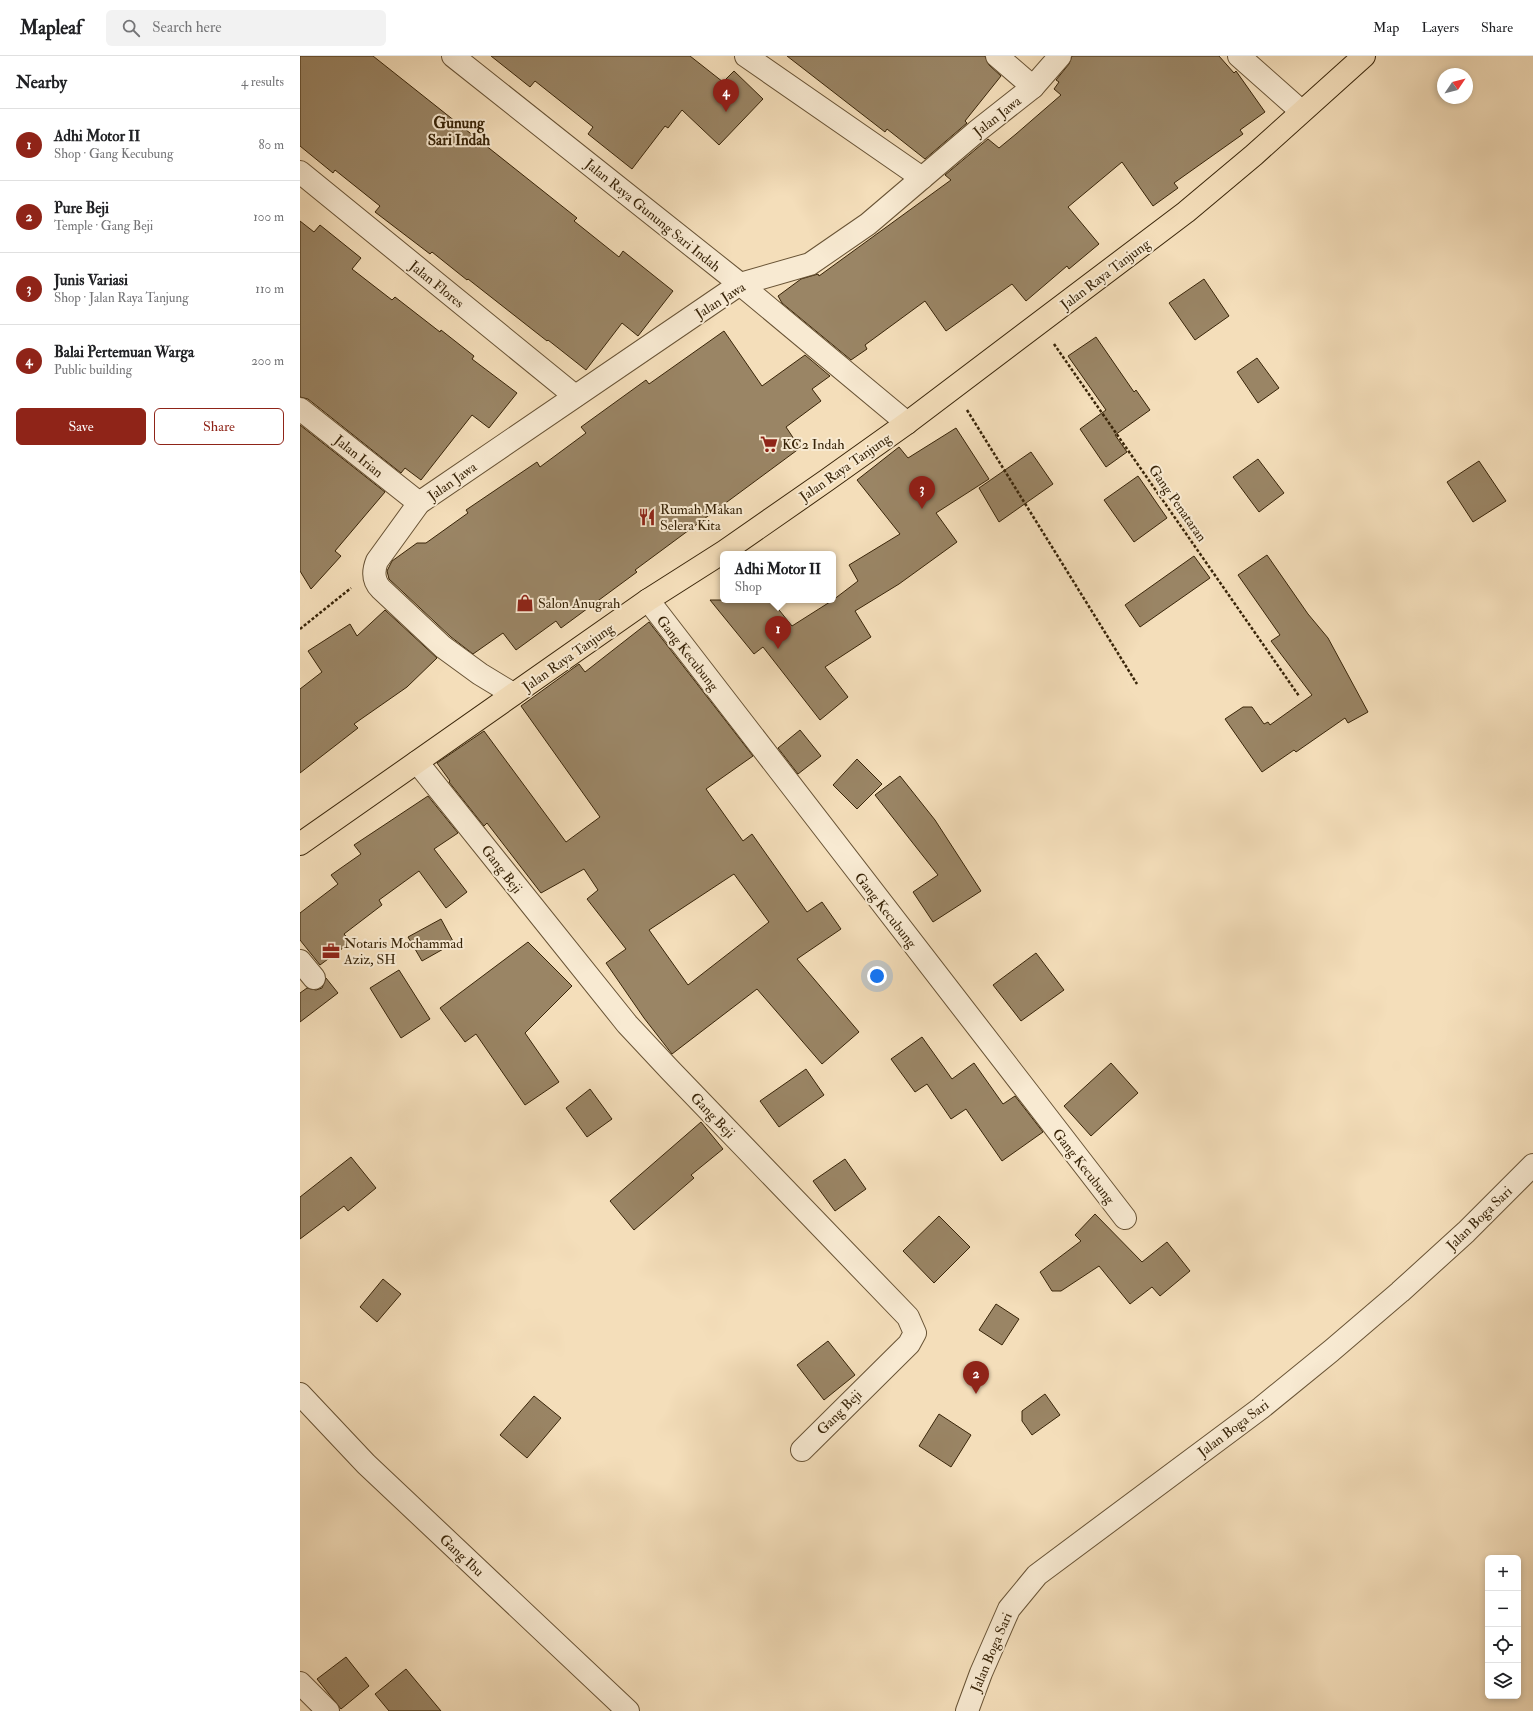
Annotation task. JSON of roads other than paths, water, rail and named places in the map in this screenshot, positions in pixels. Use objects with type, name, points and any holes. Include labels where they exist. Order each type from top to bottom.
[{"type":"main road","name":"Jalan Raya Tanjung","points":[[725,551],[907,423],[1186,212],[1364,56]]},
{"type":"main road","name":"Jalan Raya Tanjung","points":[[300,844],[648,600],[720,554]]},
{"type":"street","name":"Jalan Raya Gunung Sari Indah","points":[[453,56],[740,284],[907,423]]},
{"type":"street","points":[[746,56],[922,178]]},
{"type":"street","points":[[997,56],[1033,87]]},
{"type":"street","name":"Jalan Jawa","points":[[513,694],[480,674],[443,647],[378,586],[375,580],[379,561],[419,503],[740,284],[810,264],[868,224],[976,132],[1033,87],[1060,56]]},
{"type":"street","points":[[1239,56],[1301,112]]},
{"type":"street","name":"Jalan Flores","points":[[300,172],[575,396]]},
{"type":"street","name":"Jalan Irian","points":[[300,409],[419,503]]},
{"type":"street","name":"Gang Kecubung","points":[[648,600],[1125,1218]]},
{"type":"street","name":"Gang Beji","points":[[417,762],[568,953],[627,1024],[908,1317],[915,1333],[909,1344],[802,1450]]},
{"type":"street","points":[[300,961],[314,978]]},
{"type":"street","name":"Jalan Boga Sari","points":[[968,1711],[981,1673],[1009,1609],[1037,1575],[1261,1408],[1331,1351],[1400,1292],[1466,1232],[1533,1165]]},
{"type":"street","name":"Gang Ibu","points":[[300,1394],[366,1464],[628,1711]]},
{"type":"street","points":[[300,1683],[328,1711]]},
{"type":"place","name":"Balai Pertemuan Warga","points":[[726,112]]},
{"type":"place","name":"KC2 Indah","points":[[769,444]]},
{"type":"place","name":"Junis Variasi","points":[[922,509]]},
{"type":"place","name":"Rumah Makan Selera Kita","points":[[647,517]]},
{"type":"place","name":"Salon Anugrah","points":[[525,603]]},
{"type":"place","name":"Adhi Motor II","points":[[778,649]]},
{"type":"place","name":"Notaris Mochammad Aziz, SH","points":[[331,951]]},
{"type":"place","name":"Pure Beji","points":[[976,1394]]},
{"type":"district","name":"Gunung Sari Indah","points":[[459,132]]}]
